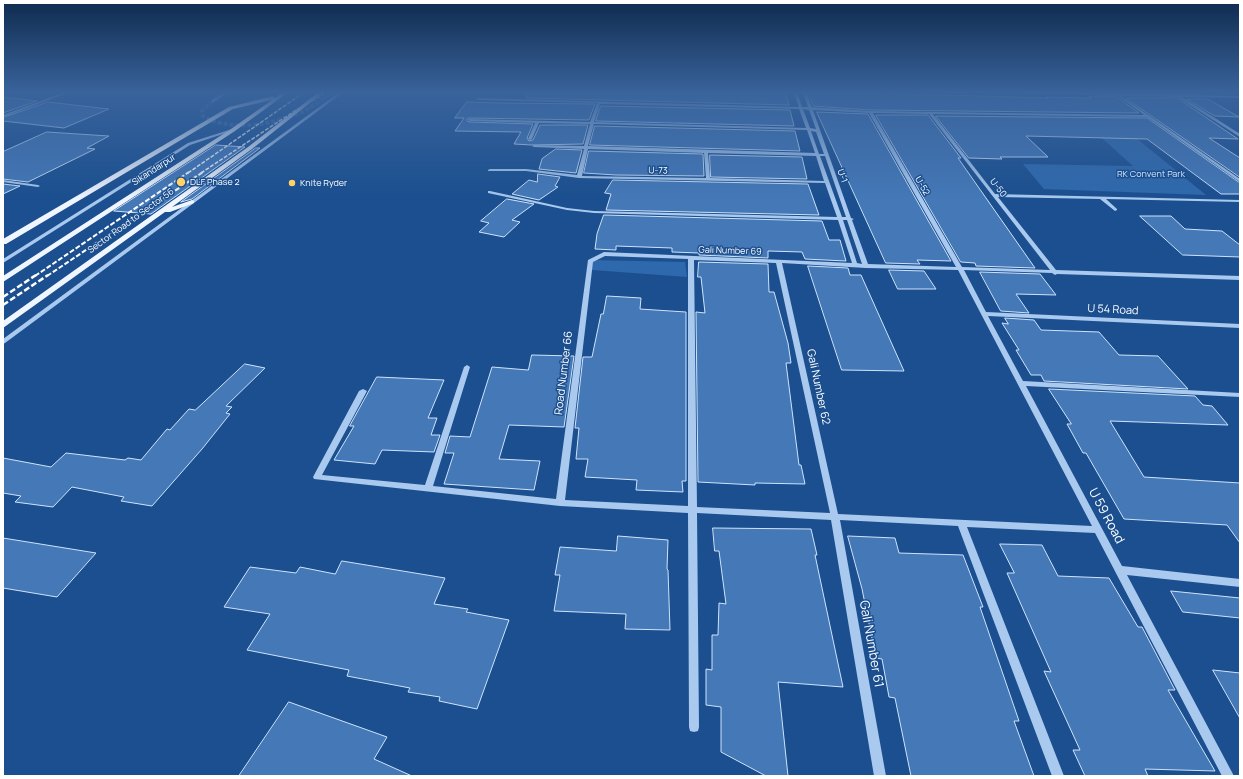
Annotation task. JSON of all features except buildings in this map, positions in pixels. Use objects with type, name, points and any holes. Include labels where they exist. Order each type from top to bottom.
[{"type":"main road","points":[[3,242],[198,127]]},
{"type":"main road","name":"Sikandarpur","points":[[3,280],[237,127]]},
{"type":"main road","name":"Sector Road to Sector 56","points":[[4,324],[250,148],[276,127]]},
{"type":"main road","points":[[157,215],[192,202]]},
{"type":"street","points":[[3,342],[294,127]]},
{"type":"street","points":[[530,139],[535,127]]},
{"type":"street","points":[[579,177],[591,127]]},
{"type":"street","points":[[781,127],[809,128],[818,131]]},
{"type":"street","name":"U-1","points":[[817,127],[851,219],[866,266]]},
{"type":"street","name":"U-52","points":[[879,127],[960,268]]},
{"type":"street","name":"U-50","points":[[941,127],[1055,273]]},
{"type":"street","points":[[1162,127],[1240,181]]},
{"type":"street","points":[[1227,127],[1240,136]]},
{"type":"street","name":"U-1","points":[[809,128],[855,266]]},
{"type":"street","points":[[3,261],[189,144],[233,130]]},
{"type":"street","points":[[534,146],[826,155]]},
{"type":"street","points":[[706,152],[708,180]]},
{"type":"street","name":"U-73","points":[[490,170],[526,170],[579,177],[826,182]]},
{"type":"street","points":[[3,181],[38,186]]},
{"type":"street","points":[[490,192],[567,209],[594,212],[851,219]]},
{"type":"street","points":[[993,195],[1240,201]]},
{"type":"street","points":[[1102,198],[1115,210]]},
{"type":"street","name":"Gali Number 69","points":[[604,254],[855,266],[960,268],[1055,273],[1240,278]]},
{"type":"street","name":"Road Number 66","points":[[560,503],[590,261],[604,254]]},
{"type":"street","points":[[691,259],[694,728]]},
{"type":"street","name":"Gali Number 62","points":[[779,262],[834,517]]},
{"type":"street","name":"U 59 Road","points":[[960,268],[1228,776]]},
{"type":"street","name":"U 54 Road","points":[[984,314],[1240,326]]},
{"type":"street","points":[[428,488],[467,367]]},
{"type":"street","points":[[1020,383],[1240,395]]},
{"type":"street","points":[[363,391],[317,476],[560,503],[1098,530]]},
{"type":"street","name":"Gali Number 61","points":[[834,517],[880,776]]},
{"type":"street","points":[[962,523],[1058,776]]},
{"type":"street","points":[[1119,570],[1240,583]]},
{"type":"green space","name":"RK Convent Park","points":[[1090,127],[1123,127],[1206,195],[1044,189],[1023,164],[1133,166]]},
{"type":"green space","points":[[591,260],[685,262],[687,277],[592,270]]},
{"type":"railway","points":[[188,173],[254,127]]},
{"type":"railway","points":[[201,173],[270,127]]},
{"type":"railway","points":[[35,276],[189,172]]},
{"type":"railway","points":[[47,276],[203,172]]},
{"type":"railway","points":[[3,297],[36,275]]},
{"type":"railway","points":[[3,305],[48,275]]},
{"type":"place","name":"DLF Phase 2","points":[[181,182]]},
{"type":"place","name":"Knite Ryder","points":[[292,183]]}]
